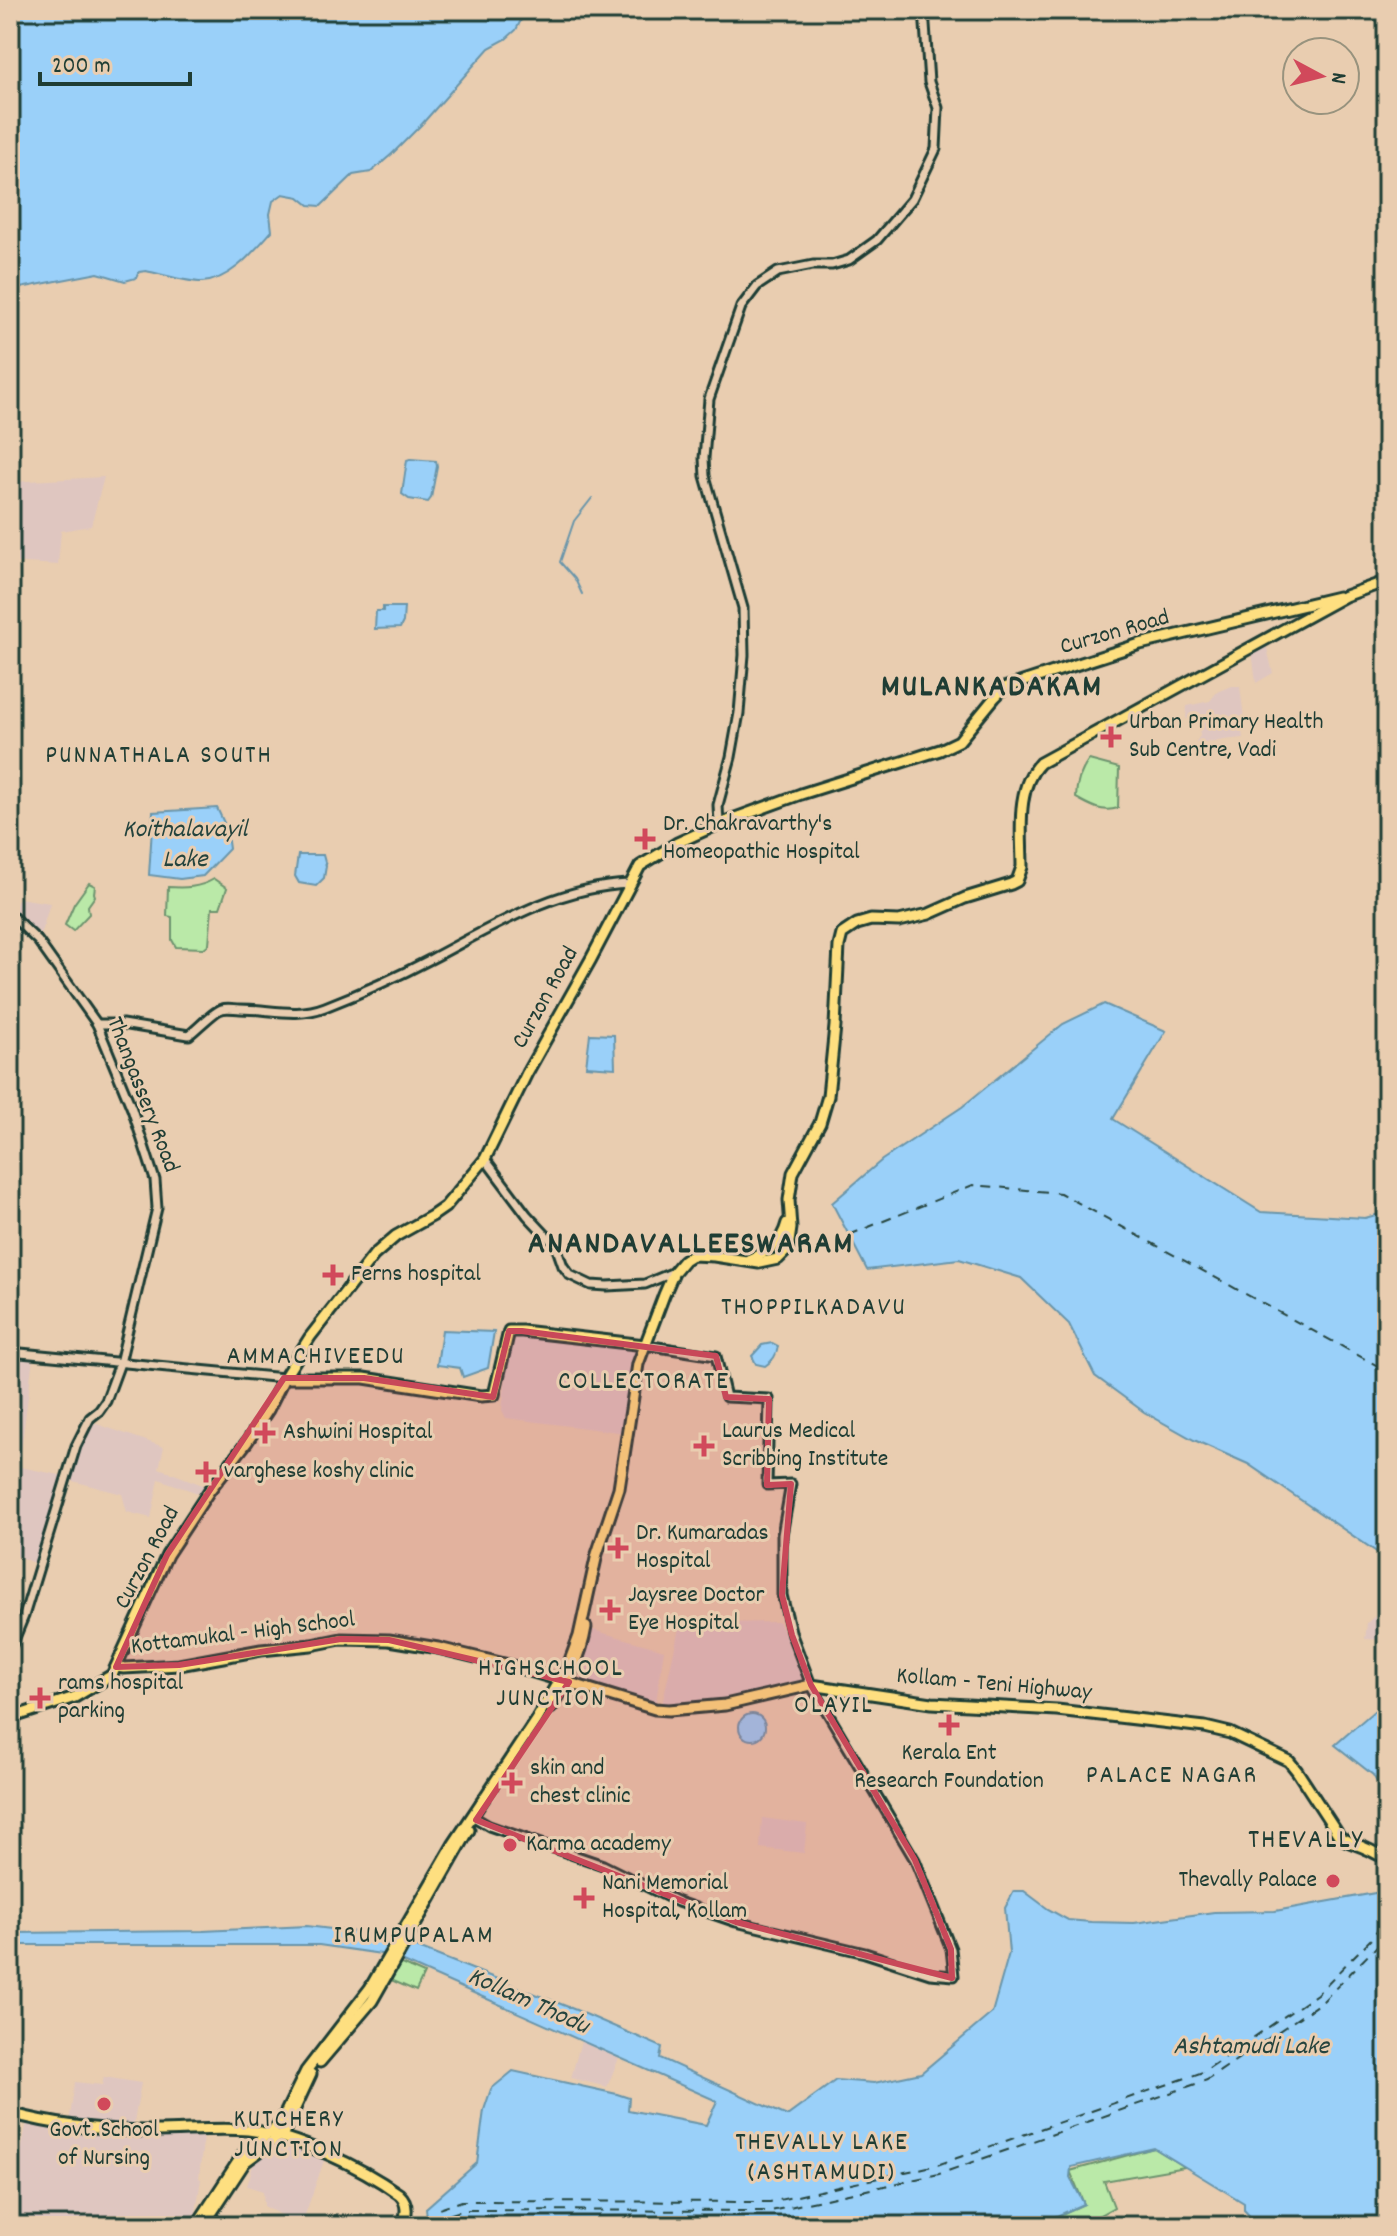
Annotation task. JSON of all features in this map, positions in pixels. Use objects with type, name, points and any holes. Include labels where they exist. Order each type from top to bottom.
[{"type":"main road","points":[[196,2226],[243,2154],[274,2136],[306,2071],[370,1988],[583,1646],[595,1582],[628,1473],[645,1345],[674,1272],[692,1255],[773,1261],[785,1254],[791,1241],[789,1200],[793,1173],[820,1123],[828,1096],[842,934],[866,921],[914,918],[1017,881],[1022,867],[1025,793],[1034,769],[1040,763],[1345,596],[1387,581]]},
{"type":"main road","name":"Curzon Road","points":[[10,1718],[75,1697],[109,1678],[167,1555],[268,1410],[310,1337],[374,1255],[396,1236],[445,1207],[485,1159],[527,1073],[640,866],[677,843],[719,824],[959,741],[1004,688],[1140,644],[1345,596]]},
{"type":"main road","points":[[284,1378],[364,1378],[481,1396],[494,1395],[509,1331],[645,1345]]},
{"type":"main road","name":"Kottamukal - High School","points":[[116,1667],[179,1665],[341,1639],[389,1640],[490,1660],[564,1681]]},
{"type":"main road","name":"Kollam - Teni Highway","points":[[564,1681],[655,1709],[669,1710],[725,1705],[811,1685],[962,1706],[1017,1707],[1196,1725],[1230,1733],[1289,1761],[1340,1837],[1383,1857]]},
{"type":"main road","points":[[203,2226],[245,2162],[292,2117],[316,2065],[372,2001],[422,1904]]},
{"type":"main road","points":[[10,2113],[41,2121],[116,2130],[240,2130],[274,2136],[331,2155],[403,2197],[407,2209],[402,2226]]},
{"type":"main road","points":[[292,2117],[291,2132],[296,2143]]},
{"type":"main road","points":[[259,2150],[296,2143]]},
{"type":"street","points":[[719,824],[718,805],[739,713],[744,655],[743,608],[705,476],[709,399],[741,307],[757,286],[778,272],[849,260],[877,240],[912,199],[936,149],[939,122],[938,108],[929,82],[924,10]]},
{"type":"street","points":[[97,1024],[122,1024],[189,1035],[223,1009],[292,1014],[309,1012],[394,977],[535,906],[575,892],[629,884]]},
{"type":"street","name":"Thangassery Road","points":[[10,914],[38,941],[97,1024],[132,1109],[158,1194],[120,1363],[106,1401],[90,1418],[73,1454],[24,1616],[10,1650]]},
{"type":"street","points":[[485,1159],[527,1215],[556,1246],[570,1275],[591,1285],[645,1284],[674,1272]]},
{"type":"street","points":[[474,1818],[603,1865],[678,1902],[736,1922],[952,1978],[951,1949],[915,1860],[811,1685],[792,1635],[782,1595],[782,1535],[791,1484],[767,1485],[769,1399],[726,1397],[716,1356],[645,1345]]},
{"type":"street","points":[[10,1352],[284,1378]]},
{"type":"highlighted area","points":[[509,1331],[522,1331],[716,1356],[726,1397],[769,1399],[767,1485],[791,1484],[782,1595],[792,1635],[811,1685],[915,1860],[951,1949],[952,1978],[736,1922],[476,1820],[569,1682],[389,1640],[341,1639],[179,1665],[116,1667],[167,1555],[284,1378],[364,1378],[493,1397]]},
{"type":"shaded area","points":[[104,477],[91,526],[61,531],[58,565],[10,562],[10,482]]},
{"type":"shaded area","points":[[1266,644],[1273,673],[1256,683],[1252,651]]},
{"type":"shaded area","points":[[1240,686],[1243,738],[1195,743],[1200,736],[1199,726],[1186,718],[1187,706],[1210,701],[1217,692]]},
{"type":"shaded area","points":[[19,898],[50,903],[41,934],[12,912]]},
{"type":"shaded area","points":[[519,1336],[637,1351],[626,1433],[506,1418],[502,1410],[510,1341]]},
{"type":"shaded area","points":[[10,1357],[33,1358],[20,1459],[10,1457]]},
{"type":"shaded area","points":[[91,1422],[164,1447],[159,1468],[210,1488],[206,1496],[159,1479],[151,1518],[127,1512],[122,1494],[69,1480]]},
{"type":"shaded area","points":[[10,1465],[65,1476],[36,1564],[10,1553]]},
{"type":"shaded area","points":[[1380,1584],[1387,1584],[1387,1640],[1365,1639],[1367,1623],[1385,1607]]},
{"type":"shaded area","points":[[779,1622],[809,1681],[756,1694],[662,1705],[680,1624]]},
{"type":"shaded area","points":[[593,1630],[664,1650],[656,1702],[581,1678]]},
{"type":"shaded area","points":[[762,1818],[807,1824],[804,1853],[760,1848]]},
{"type":"shaded area","points":[[581,2041],[619,2058],[607,2087],[571,2078]]},
{"type":"shaded area","points":[[104,2077],[141,2083],[133,2127],[204,2132],[195,2218],[147,2220],[144,2226],[10,2226],[10,2181],[15,2181],[27,2121],[69,2123],[75,2082],[102,2085]]},
{"type":"shaded area","points":[[282,2148],[297,2148],[325,2158],[301,2226],[264,2206],[263,2191],[247,2186],[255,2158]]},
{"type":"green space","points":[[1089,760],[1119,768],[1118,808],[1101,809],[1076,798],[1080,778]]},
{"type":"green space","points":[[214,879],[227,888],[220,908],[212,908],[209,944],[204,948],[176,947],[172,940],[172,917],[167,916],[168,887],[192,887]]},
{"type":"green space","points":[[89,883],[95,886],[95,896],[88,906],[89,914],[73,931],[65,925],[74,904]]},
{"type":"green space","points":[[399,1963],[424,1974],[416,1991],[391,1980]]},
{"type":"green space","points":[[1154,2148],[1185,2167],[1104,2181],[1114,2207],[1080,2226],[1035,2226],[1084,2204],[1070,2171]]},
{"type":"water","points":[[10,10],[526,10],[516,30],[489,48],[422,124],[371,172],[353,175],[321,206],[309,205],[299,197],[283,194],[273,201],[270,214],[272,231],[241,263],[223,276],[196,282],[146,271],[125,281],[98,273],[10,290]]},
{"type":"water","points":[[407,460],[436,461],[428,502],[409,499],[402,494]]},
{"type":"water","points":[[383,607],[404,607],[400,628],[375,629],[376,611],[383,611]]},
{"type":"water","name":"Koithalavayil Lake","points":[[217,808],[226,827],[229,849],[203,876],[180,879],[149,875],[153,812]]},
{"type":"water","points":[[298,855],[323,855],[326,866],[324,878],[316,886],[299,883],[295,876]]},
{"type":"water","points":[[1104,1004],[1166,1031],[1113,1119],[1261,1212],[1365,1218],[1387,1212],[1387,1559],[1248,1464],[1194,1440],[1144,1412],[1095,1376],[1069,1324],[1021,1278],[959,1259],[867,1270],[832,1203],[882,1160],[962,1107],[1063,1024]]},
{"type":"water","points":[[590,1034],[614,1035],[615,1068],[586,1066]]},
{"type":"water","points":[[442,1330],[494,1332],[488,1368],[463,1377],[460,1368],[437,1365]]},
{"type":"water","points":[[772,1343],[778,1346],[776,1355],[765,1366],[756,1364],[752,1356],[762,1345]]},
{"type":"water","points":[[1387,1705],[1387,1800],[1373,1775],[1335,1745],[1375,1710]]},
{"type":"water","points":[[752,1714],[761,1718],[765,1727],[761,1736],[752,1740],[743,1736],[739,1727],[743,1718]]},
{"type":"water","name":"Ashtamudi Lake","points":[[1387,1889],[1387,2226],[1259,2226],[1244,2210],[1244,2203],[1154,2148],[1071,2167],[1070,2177],[1084,2204],[1034,2226],[430,2226],[432,2223],[427,2218],[426,2208],[477,2163],[484,2110],[491,2089],[513,2071],[629,2098],[628,2110],[706,2125],[717,2101],[388,1955],[319,1945],[10,1945],[10,1933],[203,1931],[307,1926],[388,1936],[662,2047],[660,2058],[787,2116],[836,2080],[874,2083],[921,2073],[992,2013],[1009,1953],[1005,1908],[1014,1891],[1024,1891],[1068,1920],[1134,1923],[1214,1912],[1275,1911]]},
{"type":"waterway","points":[[582,594],[575,579],[560,562],[574,521],[592,498]]},
{"type":"ferry route","points":[[849,1235],[973,1185],[1060,1193],[1387,1371]]},
{"type":"ferry route","points":[[432,2224],[436,2210],[462,2201],[770,2202],[937,2165],[1203,2072],[1317,1994],[1371,1939],[1387,1916]]},
{"type":"ferry route","points":[[434,2223],[464,2210],[771,2211],[939,2174],[1207,2080],[1323,2001],[1387,1932]]},
{"type":"place","name":"Urban Primary Health Sub Centre, Vadi","points":[[1111,737]]},
{"type":"place","name":"Dr. Chakravarthy's Homeopathic Hospital","points":[[645,839]]},
{"type":"place","name":"Ferns hospital","points":[[333,1275]]},
{"type":"place","name":"Ashwini Hospital","points":[[265,1433]]},
{"type":"place","name":"Laurus Medical Scribbing Institute","points":[[704,1446]]},
{"type":"place","name":"varghese koshy clinic","points":[[206,1472]]},
{"type":"place","name":"Dr. Kumaradas Hospital","points":[[618,1548]]},
{"type":"place","name":"Jaysree Doctor Eye Hospital","points":[[610,1610]]},
{"type":"place","name":"rams hospital parking","points":[[40,1698]]},
{"type":"place","name":"Kerala Ent Research Foundation","points":[[949,1725]]},
{"type":"place","name":"skin and chest clinic","points":[[512,1783]]},
{"type":"place","name":"Karma academy","points":[[510,1845]]},
{"type":"place","name":"Thevally Palace","points":[[1333,1881]]},
{"type":"place","name":"Nani Memorial Hospital, Kollam","points":[[584,1898]]},
{"type":"place","name":"Govt. School of Nursing","points":[[104,2104]]},
{"type":"district","name":"MULANKADAKAM","points":[[992,689]]},
{"type":"district","name":"PUNNATHALA SOUTH","points":[[159,756]]},
{"type":"district","name":"ANANDAVALLEESWARAM","points":[[691,1246]]},
{"type":"district","name":"THOPPILKADAVU","points":[[814,1308]]},
{"type":"district","name":"AMMACHIVEEDU","points":[[316,1357]]},
{"type":"district","name":"COLLECTORATE","points":[[644,1382]]},
{"type":"district","name":"HIGHSCHOOL JUNCTION","points":[[551,1684]]},
{"type":"district","name":"OLAYIL","points":[[834,1706]]},
{"type":"district","name":"PALACE NAGAR","points":[[1172,1776]]},
{"type":"district","name":"THEVALLY","points":[[1306,1842]]},
{"type":"district","name":"IRUMPUPALAM","points":[[414,1936]]},
{"type":"district","name":"KUTCHERY JUNCTION","points":[[289,2135]]},
{"type":"district","name":"THEVALLY LAKE (ASHTAMUDI)","points":[[822,2158]]},
{"type":"water label","name":"Kollam Thodu","points":[[528,2002]]}]
